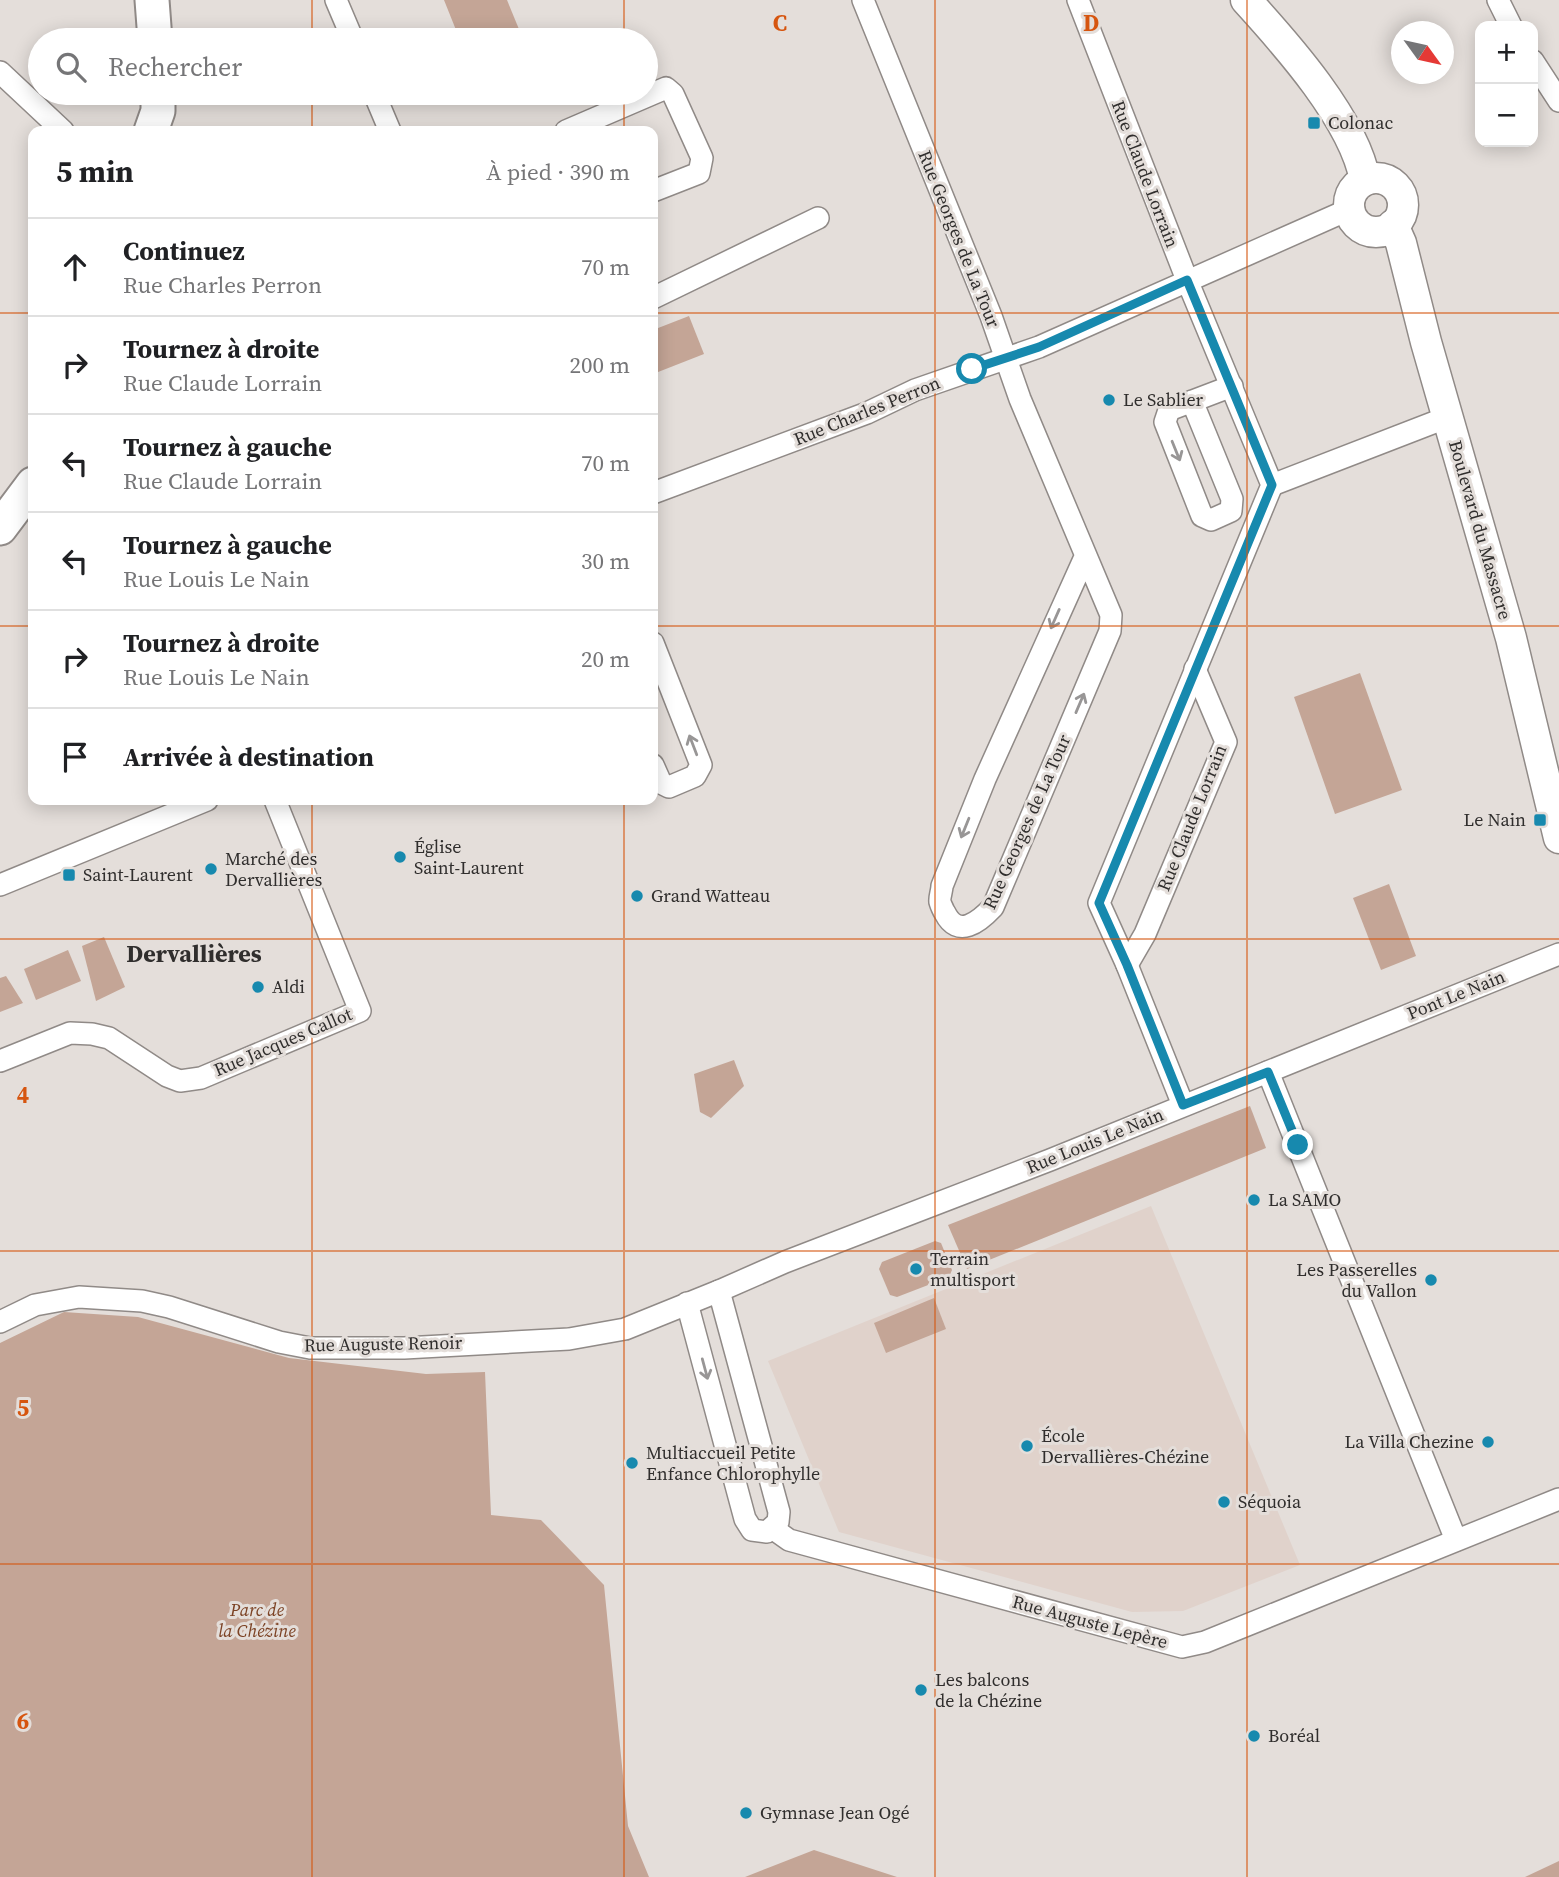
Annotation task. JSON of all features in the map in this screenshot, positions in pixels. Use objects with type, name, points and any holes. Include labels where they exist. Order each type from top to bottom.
[{"type":"main road","points":[[152,0],[154,28]]},
{"type":"main road","points":[[1246,0],[1323,93],[1359,154],[1365,180]]},
{"type":"main road","points":[[1385,179],[1399,192],[1403,205],[1400,216],[1393,225],[1381,231],[1366,229],[1356,222],[1350,209],[1353,191],[1365,180],[1385,179]]},
{"type":"main road","name":"Boulevard du Massacre","points":[[1393,225],[1401,243],[1511,638],[1559,838]]},
{"type":"main road","points":[[0,528],[19,496]]},
{"type":"street","points":[[336,0],[347,28]]},
{"type":"street","name":"Rue Georges de La Tour","points":[[863,0],[1020,399],[1111,615],[1110,631],[993,907],[982,919],[969,927],[957,925],[948,920],[940,903],[942,886],[985,779],[1085,557]]},
{"type":"street","name":"Rue Claude Lorrain","points":[[1078,0],[1187,280],[1272,485]]},
{"type":"street","points":[[1498,0],[1508,21]]},
{"type":"street","points":[[1538,69],[1559,101]]},
{"type":"street","points":[[0,72],[28,98]]},
{"type":"street","points":[[658,91],[666,88],[673,94],[702,158],[699,173],[658,189]]},
{"type":"street","points":[[35,105],[58,126]]},
{"type":"street","points":[[379,105],[388,126]]},
{"type":"street","points":[[578,126],[626,105]]},
{"type":"street","name":"Rue Charles Perron","points":[[658,491],[867,413],[915,390],[1039,347],[1350,209]]},
{"type":"street","points":[[658,296],[818,218]]},
{"type":"street","points":[[1192,401],[1232,499],[1231,511],[1211,520],[1202,516],[1165,422],[1169,410],[1192,401],[1232,386]]},
{"type":"street","points":[[1183,1105],[1099,903],[1272,485],[1448,417]]},
{"type":"street","points":[[658,656],[701,765],[695,776],[669,787],[661,783],[658,776]]},
{"type":"street","name":"Rue Claude Lorrain","points":[[1127,965],[1145,934],[1226,742],[1195,669]]},
{"type":"street","points":[[0,885],[195,805]]},
{"type":"street","name":"Rue Jacques Callot","points":[[0,1061],[70,1033],[92,1034],[109,1038],[167,1076],[180,1081],[201,1077],[360,1011],[277,805]]},
{"type":"street","name":"Pont Le Nain","points":[[1268,1072],[1559,954]]},
{"type":"street","points":[[1268,1072],[1456,1540]]},
{"type":"street","name":"Rue Louis Le Nain","points":[[687,1303],[1268,1072]]},
{"type":"street","points":[[719,1291],[779,1512],[778,1522],[772,1528]]},
{"type":"street","name":"Rue Auguste Renoir","points":[[0,1322],[35,1305],[56,1300],[106,1298],[142,1301],[169,1307],[299,1346],[404,1348],[595,1336],[625,1329],[687,1303]]},
{"type":"street","name":"Rue Auguste Lepère","points":[[687,1303],[748,1527],[758,1532],[767,1532],[772,1528],[789,1540],[1182,1647],[1205,1642],[1559,1499]]},
{"type":"shaded area","name":"École Dervallières-Chézine","points":[[1151,1206],[1300,1565],[1183,1611],[1132,1612],[839,1532],[768,1361]]},
{"type":"green space","points":[[444,0],[507,0],[518,28],[455,28]]},
{"type":"green space","points":[[689,316],[704,354],[658,372],[658,328]]},
{"type":"green space","points":[[1360,673],[1402,790],[1335,814],[1294,697]]},
{"type":"green space","points":[[1389,884],[1416,956],[1381,970],[1353,898]]},
{"type":"green space","points":[[104,937],[125,987],[96,1001],[82,946]]},
{"type":"green space","points":[[68,950],[81,981],[36,1000],[24,969]]},
{"type":"green space","points":[[6,976],[23,1003],[0,1012],[0,978]]},
{"type":"green space","points":[[734,1060],[744,1086],[711,1118],[700,1112],[694,1074]]},
{"type":"green space","points":[[1250,1106],[1266,1148],[967,1269],[948,1225]]},
{"type":"green space","name":"Terrain multisport","points":[[935,1241],[941,1243],[952,1270],[949,1277],[897,1297],[890,1295],[879,1269],[882,1262]]},
{"type":"green space","points":[[934,1298],[946,1329],[886,1353],[874,1323]]},
{"type":"green space","name":"Parc de la Chézine","points":[[64,1312],[138,1317],[289,1358],[426,1374],[485,1372],[491,1515],[541,1520],[604,1585],[628,1826],[649,1877],[0,1877],[0,1343]]},
{"type":"green space","points":[[814,1850],[897,1877],[745,1877]]},
{"type":"green space","points":[[1559,1861],[1559,1877],[1525,1877]]},
{"type":"place","name":"Colonac","points":[[1314,123]]},
{"type":"place","name":"Le Sablier","points":[[1109,400]]},
{"type":"place","name":"Le Nain","points":[[1540,820]]},
{"type":"place","name":"Église Saint-Laurent","points":[[400,857]]},
{"type":"place","name":"Marché des Dervallières","points":[[211,869]]},
{"type":"place","name":"Saint-Laurent","points":[[69,875]]},
{"type":"place","name":"Grand Watteau","points":[[637,896]]},
{"type":"place","name":"Aldi","points":[[258,987]]},
{"type":"place","name":"La SAMO","points":[[1254,1200]]},
{"type":"place","name":"Terrain multisport","points":[[916,1269]]},
{"type":"place","name":"Les Passerelles du Vallon","points":[[1431,1280]]},
{"type":"place","name":"La Villa Chezine","points":[[1488,1442]]},
{"type":"place","name":"École Dervallières-Chézine","points":[[1027,1446]]},
{"type":"place","name":"Multiaccueil Petite Enfance Chlorophylle","points":[[632,1463]]},
{"type":"place","name":"Séquoia","points":[[1224,1502]]},
{"type":"place","name":"Les balcons de la Chézine","points":[[921,1690]]},
{"type":"place","name":"Boréal","points":[[1254,1736]]},
{"type":"place","name":"Gymnase Jean Ogé","points":[[746,1813]]},
{"type":"district","name":"Dervallières","points":[[194,954]]},
{"type":"route","points":[[972,369],[1039,347],[1187,280],[1203,316],[1272,485],[1099,903],[1183,1105],[1268,1072],[1298,1145]]}]
